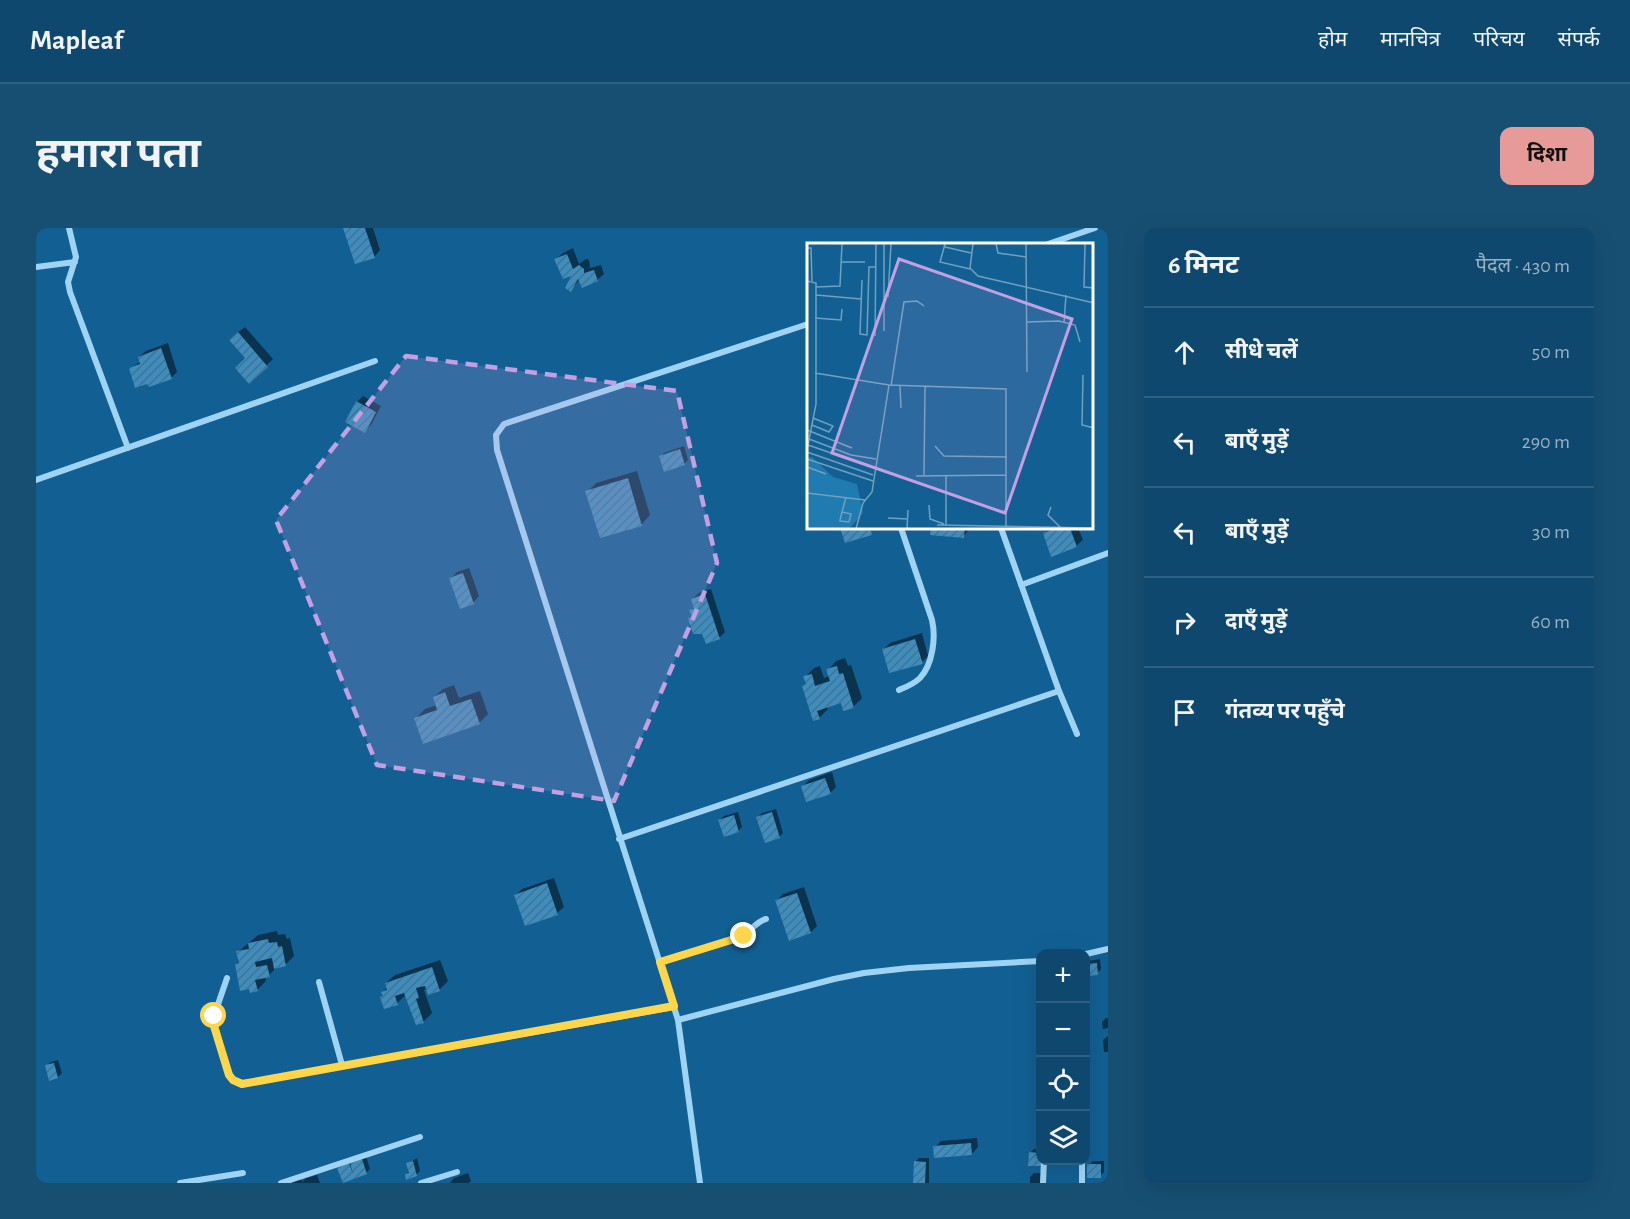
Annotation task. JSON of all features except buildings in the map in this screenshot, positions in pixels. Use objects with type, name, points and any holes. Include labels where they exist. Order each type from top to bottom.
[{"type":"street","points":[[69,228],[76,252],[68,282],[70,292],[128,448]]},
{"type":"street","points":[[1051,243],[1095,228]]},
{"type":"street","points":[[36,267],[75,261]]},
{"type":"street","points":[[700,1183],[678,1020],[497,450],[496,435],[504,423],[807,324]]},
{"type":"street","points":[[36,480],[375,361]]},
{"type":"street","points":[[899,690],[915,682],[924,673],[933,643],[934,631],[903,530]]},
{"type":"street","points":[[1002,530],[1059,691],[1077,734]]},
{"type":"street","points":[[1021,585],[1108,553]]},
{"type":"street","points":[[620,838],[1059,691]]},
{"type":"street","points":[[660,962],[740,938],[756,922],[766,919]]},
{"type":"street","points":[[1090,953],[1108,949]]},
{"type":"street","points":[[678,1020],[864,973],[909,968],[1036,961]]},
{"type":"street","points":[[227,978],[214,1023],[229,1075],[233,1080],[242,1084],[674,1006]]},
{"type":"street","points":[[319,982],[342,1065]]},
{"type":"street","points":[[281,1183],[420,1137]]},
{"type":"street","points":[[1043,1183],[1044,1165]]},
{"type":"street","points":[[1082,1165],[1082,1183]]},
{"type":"street","points":[[421,1183],[457,1172]]},
{"type":"street","points":[[180,1183],[243,1173]]},
{"type":"highlighted area","points":[[406,356],[677,391],[717,563],[614,801],[377,765],[276,520]]},
{"type":"route","points":[[214,1016],[214,1026],[229,1075],[237,1083],[242,1084],[674,1006],[660,962],[744,936]]}]
